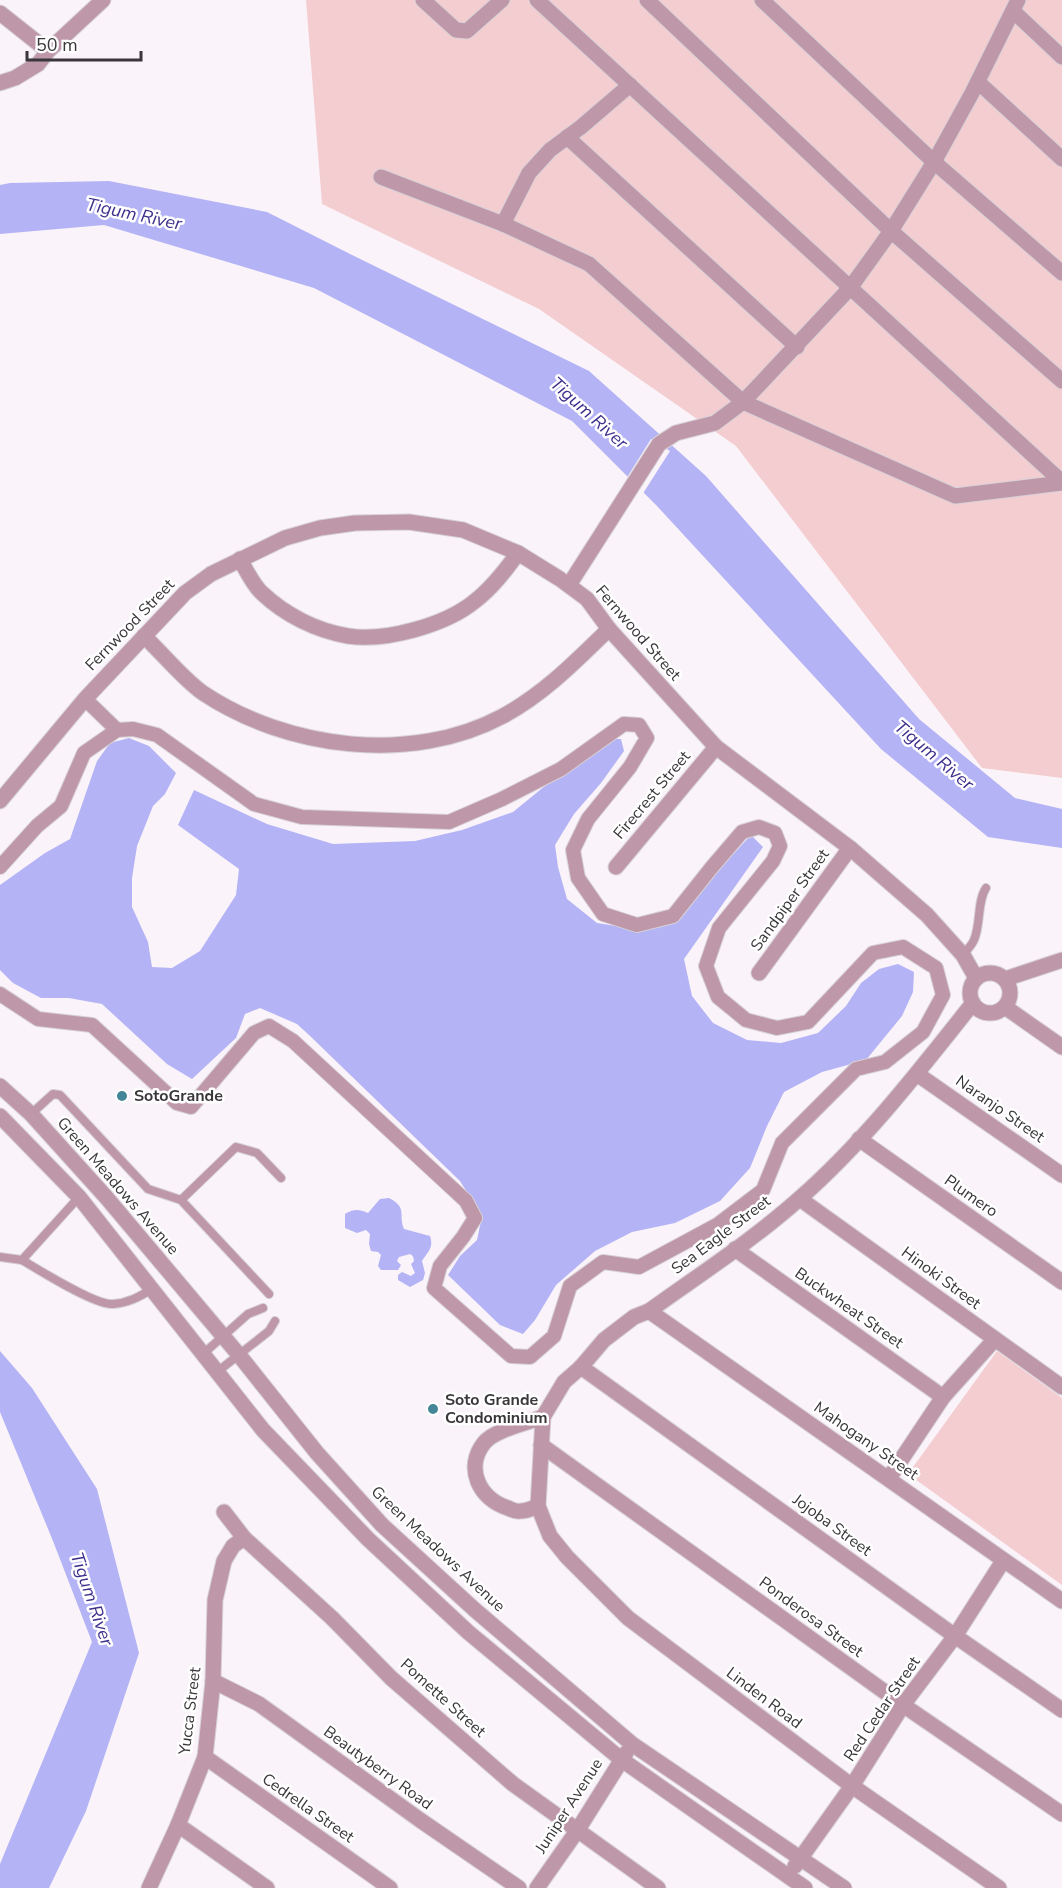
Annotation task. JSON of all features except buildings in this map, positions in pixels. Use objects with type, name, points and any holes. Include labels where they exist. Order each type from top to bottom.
[{"type":"street","points":[[0,83],[15,78],[38,64],[48,51],[103,0]]},
{"type":"street","points":[[423,0],[456,30],[466,31],[502,0]]},
{"type":"street","points":[[537,0],[1062,483]]},
{"type":"street","points":[[647,0],[891,231],[1062,381]]},
{"type":"street","points":[[762,0],[934,162],[1062,273]]},
{"type":"street","points":[[569,585],[630,493],[659,444],[676,432],[715,423],[743,402],[850,288],[891,231],[934,162],[978,82],[1015,5],[1062,57]]},
{"type":"street","points":[[0,13],[48,51]]},
{"type":"street","points":[[978,82],[1062,159]]},
{"type":"street","points":[[503,224],[530,172],[550,150],[630,85]]},
{"type":"street","points":[[567,137],[796,347]]},
{"type":"street","points":[[381,177],[503,224],[589,264],[743,402],[955,496],[1062,483]]},
{"type":"street","name":"Fernwood Street","points":[[0,801],[85,699],[185,593],[211,574],[285,538],[320,528],[366,523],[409,522],[463,530],[518,553],[587,599],[609,629],[716,747],[850,848],[927,915],[963,956],[976,978]]},
{"type":"street","points":[[240,559],[260,592],[286,612],[317,627],[349,636],[381,636],[421,628],[446,619],[473,603],[492,586],[518,553]]},
{"type":"street","points":[[144,636],[201,692],[236,713],[274,728],[366,747],[451,737],[503,716],[554,682],[609,629]]},
{"type":"street","points":[[85,699],[117,730]]},
{"type":"street","points":[[0,867],[37,826],[61,806],[84,753],[117,730],[133,729],[157,735],[254,804],[302,817],[449,822],[502,799],[561,769],[624,724],[639,725],[647,738],[630,767],[588,819],[573,850],[578,878],[603,914],[637,925],[673,916],[742,832],[759,827],[775,833],[780,846],[773,861],[719,928],[706,966],[718,997],[746,1020],[777,1028],[808,1022],[873,953],[903,947],[936,968],[943,995],[923,1032],[885,1062],[856,1069],[782,1143],[763,1190],[717,1225],[639,1267],[603,1262],[570,1286],[554,1336],[530,1357],[512,1356],[434,1288],[440,1266],[475,1218],[466,1201],[293,1041],[269,1026],[254,1033],[191,1107],[177,1103],[92,1025],[38,1019],[0,993]]},
{"type":"street","name":"Firecrest Street","points":[[616,867],[716,747]]},
{"type":"street","name":"Sandpiper Street","points":[[759,973],[850,848]]},
{"type":"street","points":[[1005,979],[1062,960]]},
{"type":"street","points":[[994,973],[1005,979],[1011,993],[1005,1006],[999,1011],[985,1012],[973,1004],[970,987],[976,978],[994,973]]},
{"type":"street","name":"Sea Eagle Street","points":[[538,1506],[543,1417],[564,1382],[604,1340],[634,1317],[649,1311],[735,1249],[800,1198],[859,1139],[917,1074],[973,1004]]},
{"type":"street","points":[[1005,1006],[1062,1047]]},
{"type":"street","name":"Naranjo Street","points":[[917,1074],[1062,1175]]},
{"type":"street","name":"Green Meadows Avenue","points":[[0,1086],[31,1114],[106,1197],[239,1355],[317,1453],[382,1525],[474,1610],[632,1744],[844,1888]]},
{"type":"street","points":[[0,1116],[79,1197],[263,1430],[376,1546],[468,1632],[622,1760],[806,1888]]},
{"type":"street","name":"Plumero","points":[[859,1139],[1062,1282]]},
{"type":"street","name":"Hinoki Street","points":[[800,1198],[1062,1387]]},
{"type":"street","name":"Buckwheat Street","points":[[735,1249],[943,1397]]},
{"type":"street","name":"Mahogany Street","points":[[649,1311],[1062,1601]]},
{"type":"street","points":[[889,1478],[943,1397],[995,1339]]},
{"type":"street","name":"Jojoba Street","points":[[581,1366],[955,1636],[1062,1710]]},
{"type":"street","points":[[538,1506],[519,1512],[500,1506],[480,1489],[476,1478],[476,1468],[478,1454],[484,1442],[500,1432],[543,1417]]},
{"type":"street","name":"Ponderosa Street","points":[[542,1445],[903,1705],[1062,1814]]},
{"type":"street","name":"Linden Road","points":[[538,1506],[550,1536],[567,1557],[628,1618],[852,1786],[999,1888]]},
{"type":"street","name":"Pomette Street","points":[[224,1512],[244,1538],[332,1618],[399,1685],[513,1784],[658,1888]]},
{"type":"street","name":"Yucca Street","points":[[149,1888],[178,1825],[205,1757],[213,1681],[215,1600],[224,1561],[233,1546],[244,1538]]},
{"type":"street","name":"Red Cedar Street","points":[[788,1876],[852,1786],[903,1705],[955,1636],[1003,1561]]},
{"type":"street","name":"Beautyberry Road","points":[[213,1681],[259,1704],[519,1888]]},
{"type":"street","name":"Juniper Avenue","points":[[537,1888],[577,1831],[632,1744]]},
{"type":"street","name":"Cedrella Street","points":[[205,1757],[390,1888]]},
{"type":"street","points":[[178,1825],[267,1888]]},
{"type":"lane","points":[[963,956],[974,940],[981,913],[982,895],[986,888]]},
{"type":"lane","points":[[31,1114],[53,1094],[60,1095],[148,1189],[181,1200],[269,1294]]},
{"type":"lane","points":[[181,1200],[236,1147],[257,1153],[281,1178]]},
{"type":"lane","points":[[22,1260],[79,1197]]},
{"type":"lane","points":[[0,1257],[22,1260],[68,1287],[111,1305],[131,1301],[152,1289]]},
{"type":"lane","points":[[203,1354],[248,1314],[263,1308]]},
{"type":"lane","points":[[218,1372],[269,1331],[275,1321]]},
{"type":"shaded area","points":[[306,0],[1062,0],[1062,778],[982,768],[736,446],[539,309],[322,204]]},
{"type":"shaded area","points":[[997,1351],[1062,1398],[1062,1585],[908,1474]]},
{"type":"water","name":"Tigum River","points":[[109,181],[267,212],[589,371],[706,476],[919,719],[1015,798],[1062,809],[1062,848],[988,837],[881,749],[657,506],[572,421],[314,288],[104,225],[0,234],[0,185]]},
{"type":"water","points":[[129,738],[149,746],[176,773],[165,794],[153,806],[137,846],[132,878],[132,907],[148,942],[152,967],[172,968],[200,951],[236,895],[239,869],[178,825],[194,790],[267,824],[333,844],[415,841],[462,830],[513,812],[556,777],[609,739],[621,739],[624,751],[601,783],[574,814],[555,845],[558,867],[567,899],[597,923],[642,930],[681,918],[721,867],[751,835],[763,847],[684,959],[692,996],[713,1023],[747,1040],[781,1043],[818,1033],[846,1006],[861,983],[879,969],[898,964],[914,972],[913,992],[902,1016],[866,1060],[822,1072],[784,1092],[750,1168],[720,1201],[675,1223],[632,1232],[595,1251],[556,1285],[535,1320],[523,1334],[500,1325],[448,1275],[460,1256],[477,1240],[482,1216],[460,1181],[297,1024],[260,1008],[245,1014],[236,1038],[192,1079],[167,1064],[102,1004],[69,998],[41,998],[13,983],[0,970],[0,885],[45,853],[70,839],[97,761],[110,743]]},
{"type":"water","points":[[389,1198],[401,1208],[404,1229],[430,1236],[431,1240],[430,1249],[422,1261],[425,1273],[423,1280],[410,1287],[398,1280],[398,1275],[402,1272],[411,1276],[415,1273],[411,1264],[414,1261],[413,1256],[410,1254],[399,1257],[397,1261],[401,1265],[398,1270],[381,1270],[378,1266],[381,1255],[371,1251],[370,1234],[366,1230],[357,1233],[345,1228],[345,1214],[356,1210],[368,1213],[380,1199]]},
{"type":"water","name":"Tigum River","points":[[0,1351],[32,1388],[97,1489],[139,1653],[86,1811],[49,1888],[0,1888],[0,1864],[92,1642],[0,1412]]},
{"type":"pier","points":[[651,439],[670,451],[642,495],[626,479]]},
{"type":"place","name":"SotoGrande","points":[[122,1096]]},
{"type":"place","name":"Soto Grande Condominium","points":[[433,1409]]}]
